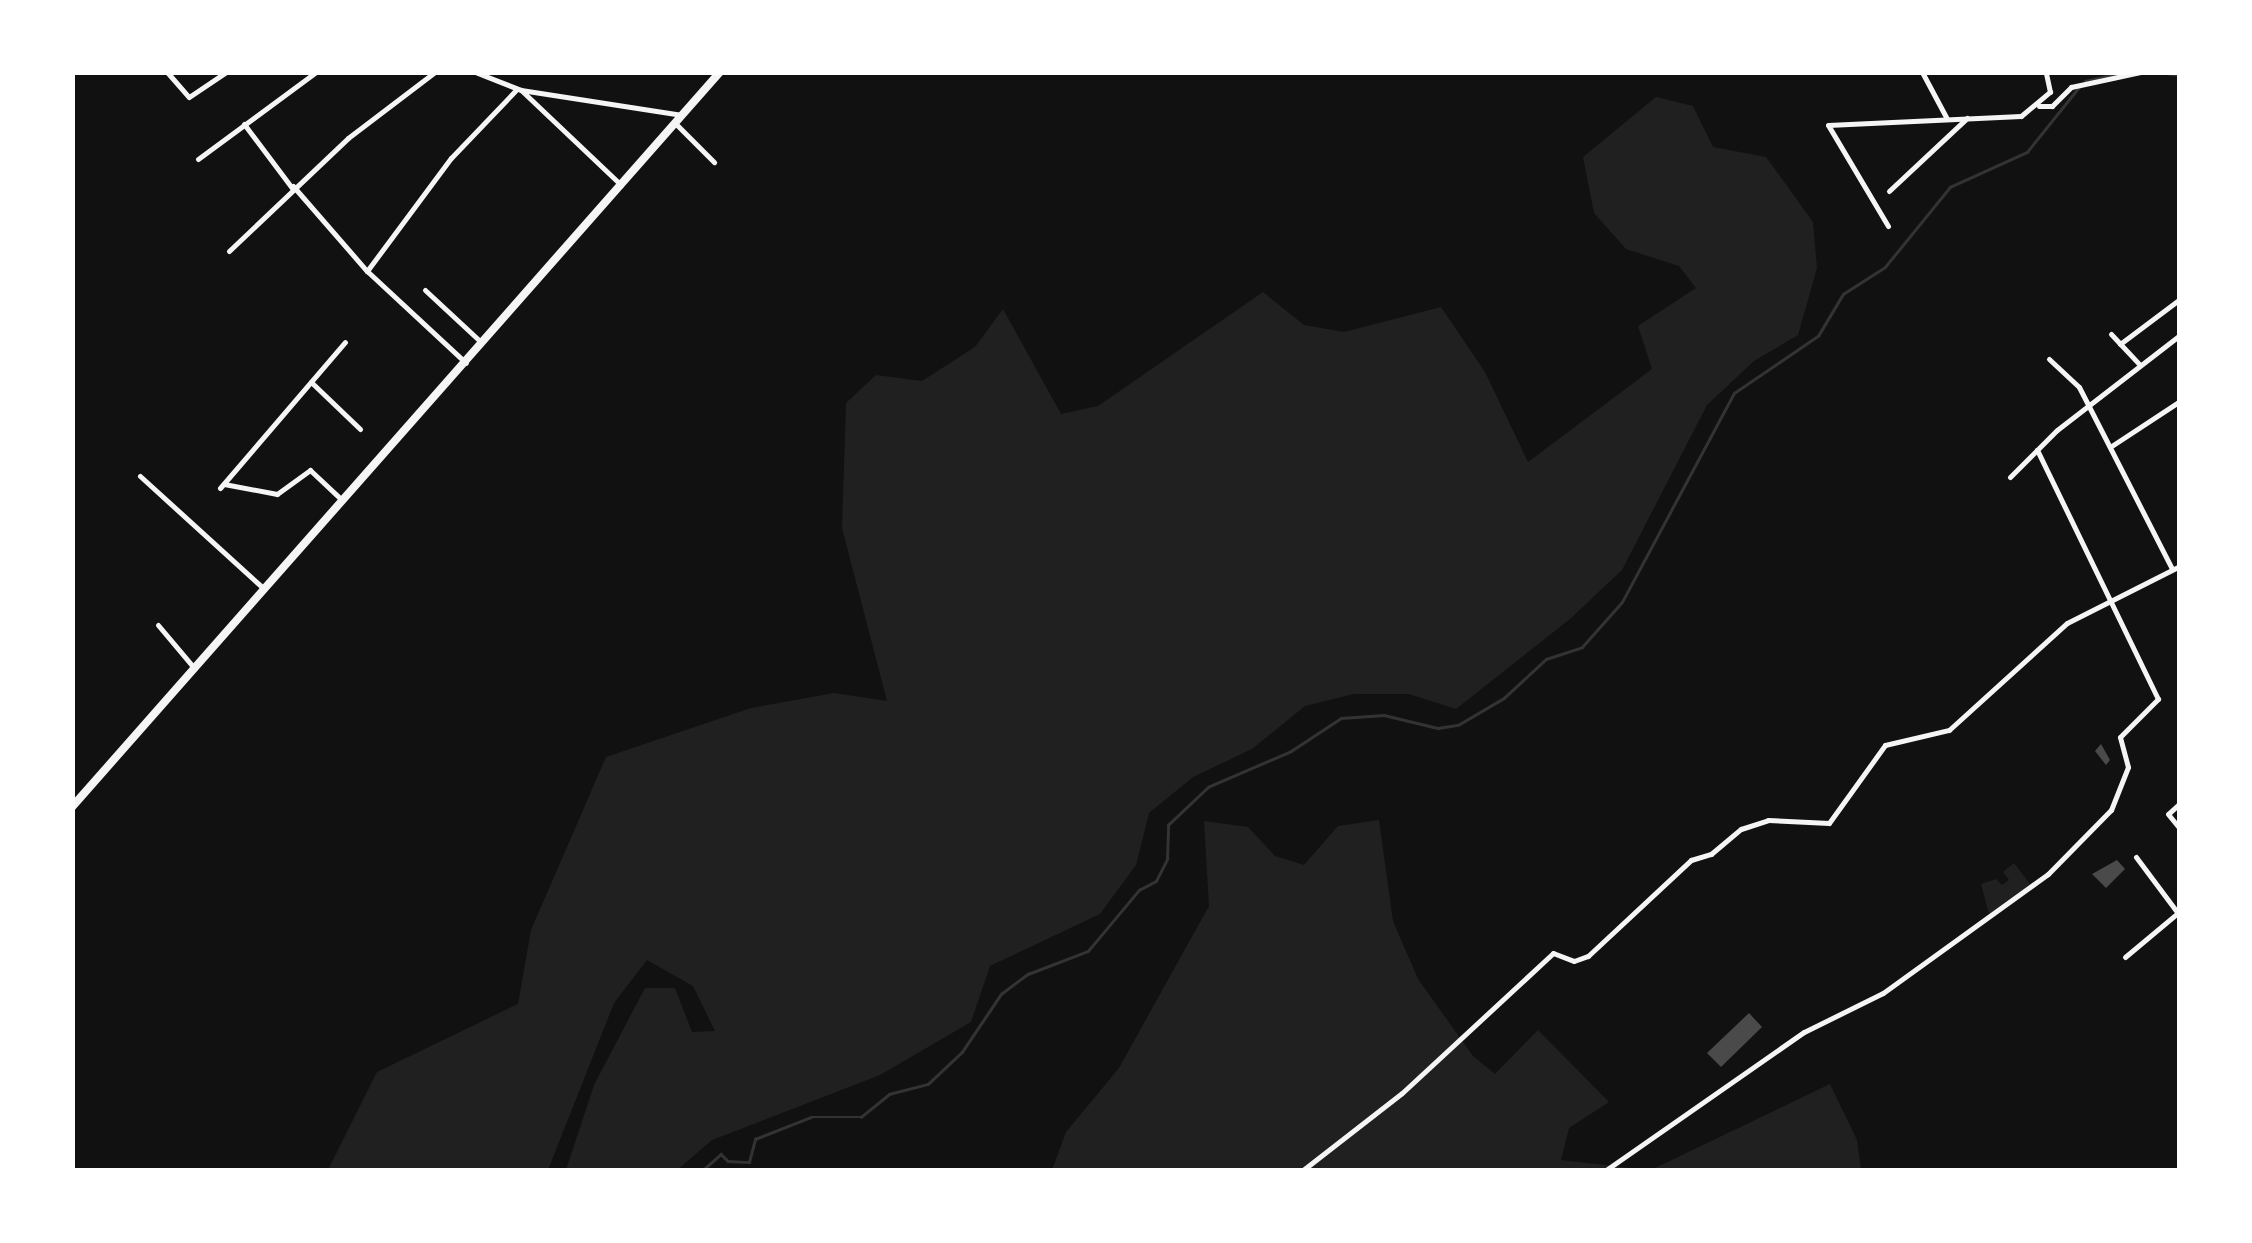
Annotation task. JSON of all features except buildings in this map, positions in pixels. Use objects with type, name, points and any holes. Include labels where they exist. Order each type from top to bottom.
[{"type":"highway","points":[[72,806],[720,72]]},
{"type":"street","points":[[167,72],[188,97],[226,72]]},
{"type":"street","points":[[198,159],[316,72]]},
{"type":"street","points":[[229,251],[293,187],[434,72]]},
{"type":"street","points":[[475,72],[519,89],[685,114]]},
{"type":"street","points":[[1922,72],[1946,117]]},
{"type":"street","points":[[1888,226],[1827,126],[2021,116],[2038,106],[2052,88],[2046,73]]},
{"type":"street","points":[[2038,106],[2052,106],[2071,87],[2139,74]]},
{"type":"street","points":[[368,271],[452,158],[519,89]]},
{"type":"street","points":[[519,89],[621,185]]},
{"type":"street","points":[[1890,192],[1967,118]]},
{"type":"street","points":[[244,124],[293,187],[368,271],[466,363]]},
{"type":"street","points":[[676,124],[714,162]]},
{"type":"street","points":[[425,290],[483,344]]},
{"type":"street","points":[[2120,344],[2180,298]]},
{"type":"street","points":[[2111,334],[2140,364]]},
{"type":"street","points":[[2010,477],[2037,450],[2180,335]]},
{"type":"street","points":[[344,502],[310,470],[277,494],[222,485],[345,342]]},
{"type":"street","points":[[1303,1170],[1402,1093],[1552,953],[1574,961],[1588,956],[1693,858],[1711,854],[1741,829],[1768,820],[1832,820],[1885,745],[1949,730],[2045,638],[2109,599],[2176,567],[2090,406],[2049,358]]},
{"type":"street","points":[[310,382],[360,429]]},
{"type":"street","points":[[2110,447],[2180,401]]},
{"type":"street","points":[[1606,1170],[1804,1032],[1884,993],[2048,874],[2095,830],[2118,798],[2128,766],[2120,737],[2158,699],[2037,450]]},
{"type":"street","points":[[140,476],[265,590]]},
{"type":"street","points":[[158,626],[196,670]]},
{"type":"street","points":[[2180,803],[2168,814],[2180,830]]},
{"type":"street","points":[[2124,956],[2178,912],[2136,857]]},
{"type":"shaded area","points":[[1656,97],[1693,106],[1713,147],[1766,157],[1813,222],[1817,268],[1798,335],[1754,361],[1707,405],[1622,570],[1570,619],[1456,709],[1409,694],[1354,694],[1305,706],[1252,749],[1193,777],[1149,813],[1136,865],[1100,914],[990,966],[971,1022],[880,1075],[712,1140],[677,1170],[566,1170],[594,1085],[645,988],[675,988],[692,1032],[715,1031],[693,986],[647,960],[614,1003],[548,1170],[328,1170],[377,1072],[518,1004],[531,930],[606,757],[751,708],[834,693],[887,701],[842,528],[846,403],[876,375],[922,381],[975,347],[1003,309],[1061,414],[1098,406],[1263,292],[1304,325],[1344,332],[1441,307],[1485,372],[1528,462],[1652,369],[1638,326],[1696,288],[1679,266],[1626,249],[1594,213],[1583,157]]},
{"type":"shaded area","points":[[1379,820],[1393,921],[1418,979],[1473,1056],[1495,1074],[1538,1030],[1609,1102],[1569,1128],[1561,1160],[1648,1170],[1052,1170],[1066,1132],[1119,1068],[1209,906],[1204,821],[1248,827],[1275,856],[1304,865],[1338,826]]},
{"type":"shaded area","points":[[2014,863],[2030,884],[1989,914],[1981,884],[1996,879],[2002,885],[2009,880],[2003,872]]},
{"type":"shaded area","points":[[1830,1084],[1857,1140],[1861,1170],[1651,1170]]},
{"type":"waterway","points":[[2085,81],[2125,72]]},
{"type":"waterway","points":[[2159,72],[2180,75]]},
{"type":"waterway","points":[[703,1170],[721,1154],[728,1161],[749,1162],[755,1139],[811,1117],[861,1117],[889,1094],[928,1084],[962,1052],[1001,994],[1028,974],[1088,951],[1139,890],[1156,881],[1167,859],[1168,825],[1208,787],[1291,751],[1341,718],[1384,715],[1438,728],[1458,725],[1504,698],[1546,659],[1582,647],[1622,602],[1734,393],[1818,336],[1843,294],[1885,267],[1950,187],[2027,152],[2079,87]]}]
